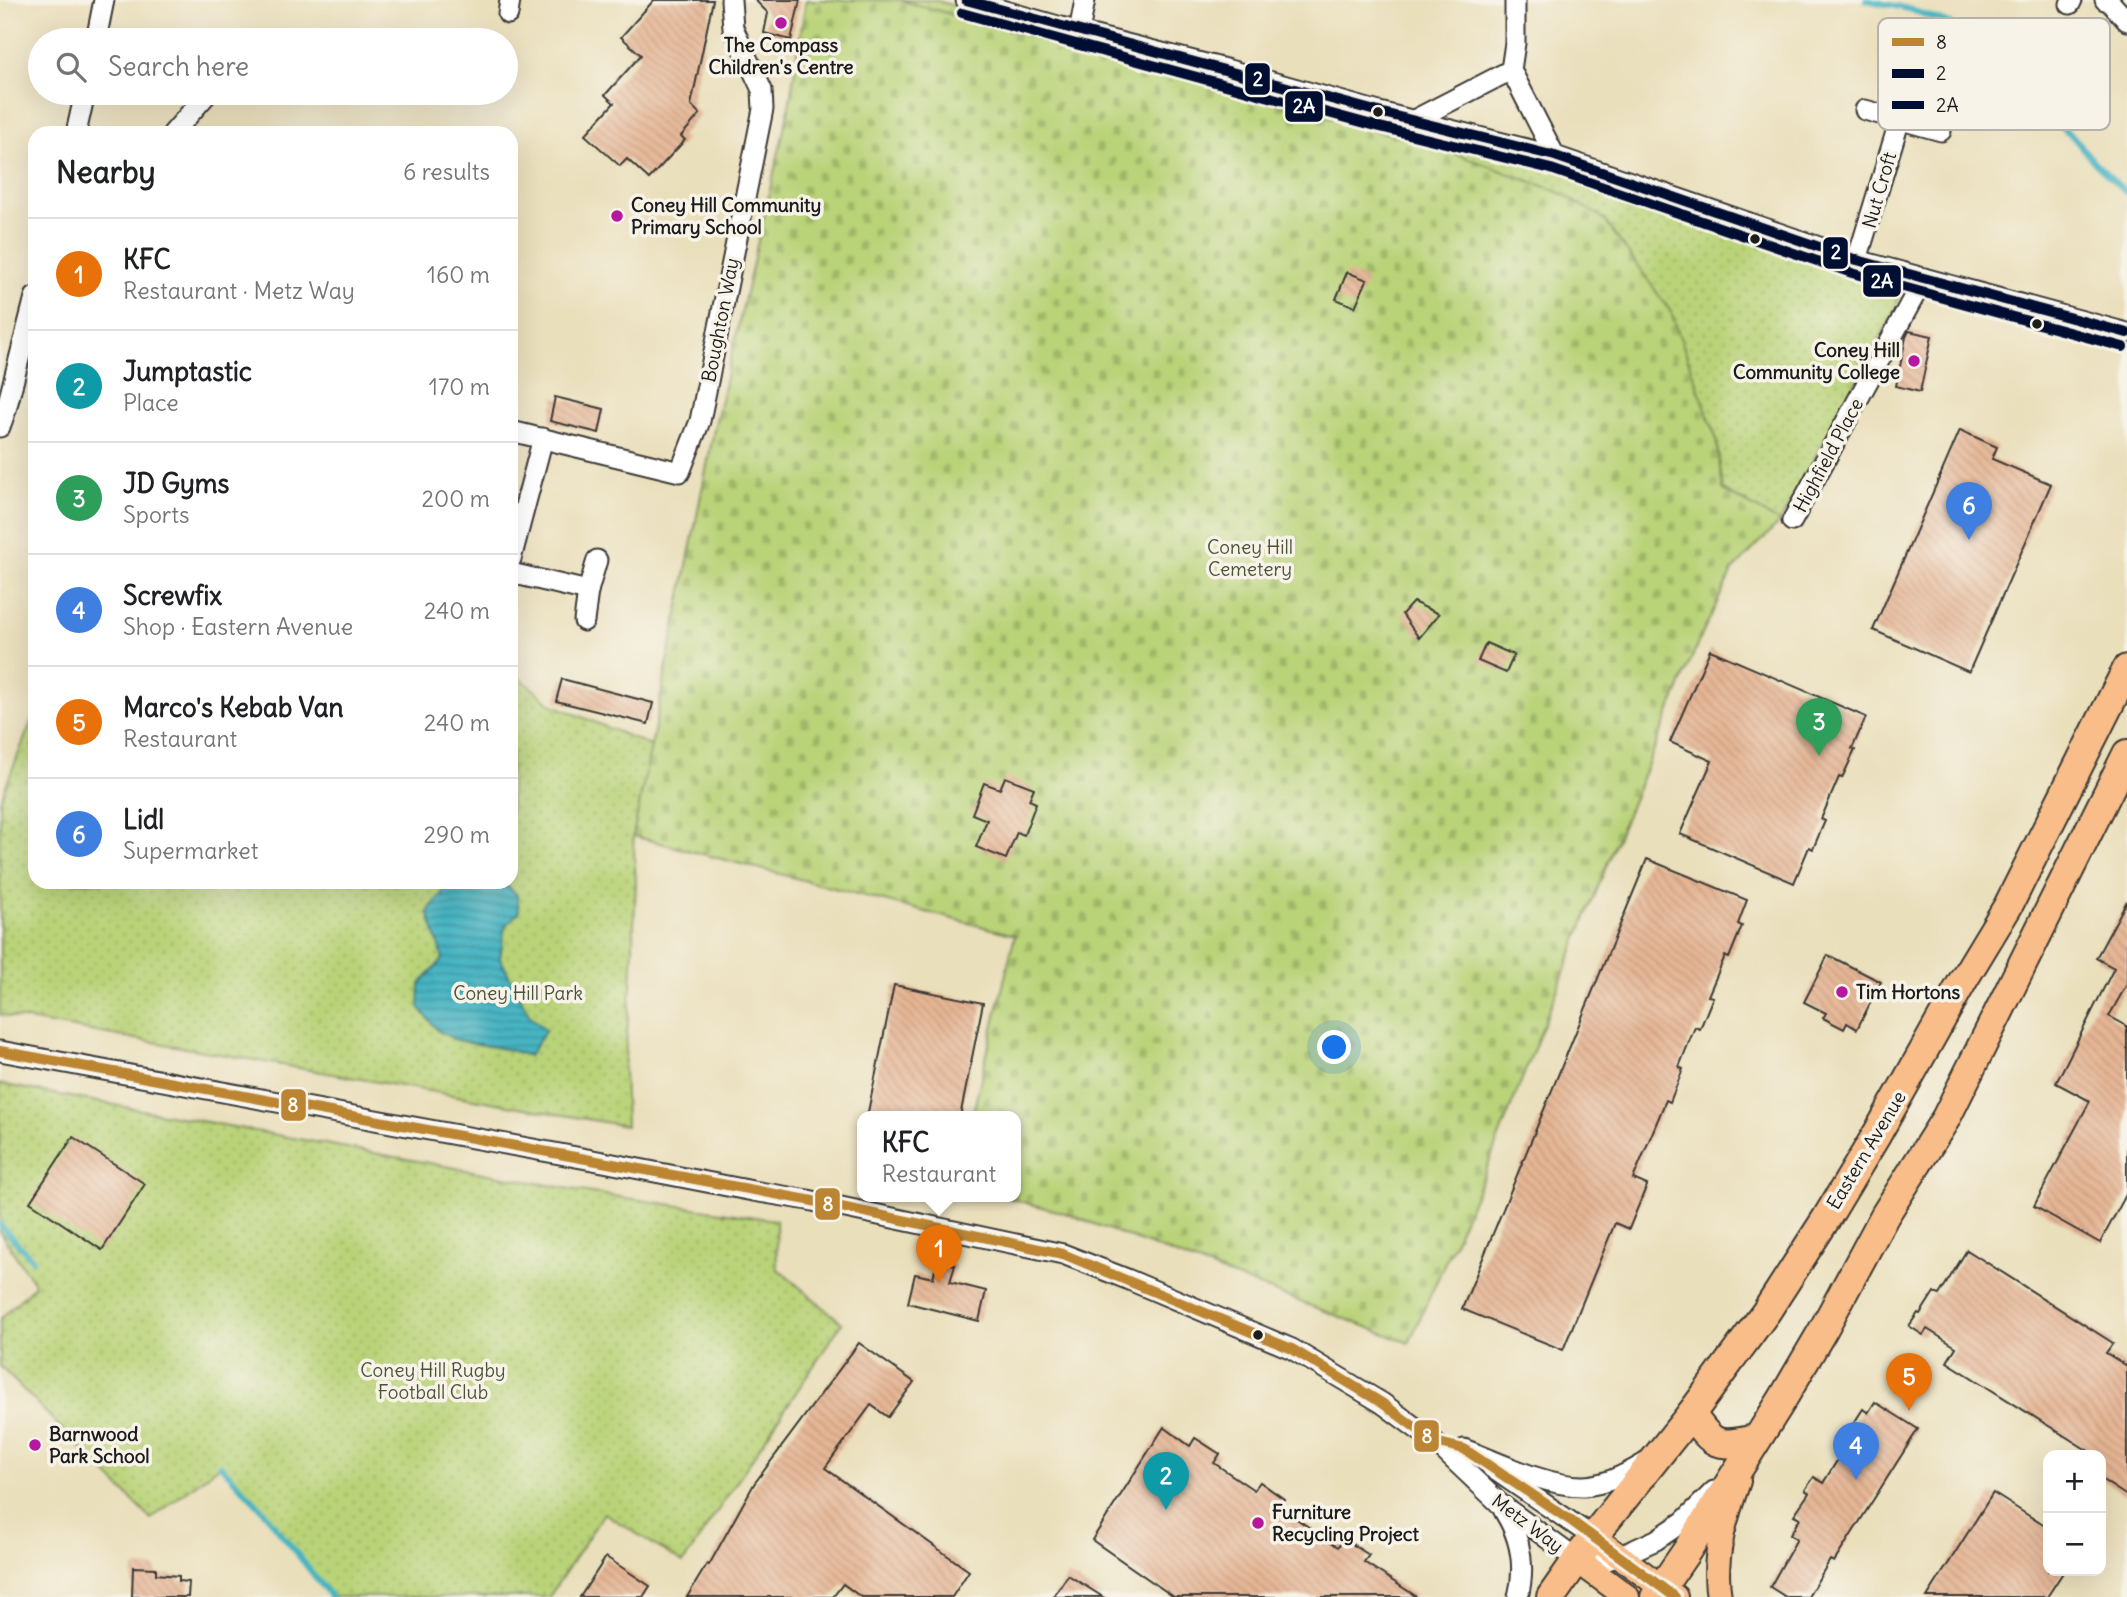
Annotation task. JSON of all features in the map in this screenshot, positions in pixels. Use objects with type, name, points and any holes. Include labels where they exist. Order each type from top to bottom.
[{"type":"highway","name":"Eastern Avenue","points":[[1552,1597],[1593,1536],[1691,1414],[1766,1312],[1877,1134],[2008,906],[2127,669]]},
{"type":"highway","points":[[1664,1593],[1678,1565],[1823,1331],[1885,1215],[1945,1118],[2127,754]]},
{"type":"highway","points":[[1691,1414],[1706,1435],[1717,1443],[1751,1448]]},
{"type":"main road","points":[[1719,1597],[1716,1580],[1719,1546],[1732,1497],[1751,1448]]},
{"type":"main road","name":"Metz Way","points":[[1593,1536],[1664,1593]]},
{"type":"main road","name":"Metz Way","points":[[1577,1559],[1616,1594]]},
{"type":"main road","points":[[1616,1594],[1633,1586],[1664,1593]]},
{"type":"street","points":[[98,28],[104,0]]},
{"type":"street","name":"Boughton Way","points":[[518,433],[680,472],[700,421],[763,108],[762,89],[733,29],[731,0]]},
{"type":"street","points":[[966,0],[1379,113],[1555,156],[1857,260],[2127,333]]},
{"type":"street","points":[[1079,32],[1085,0]]},
{"type":"street","points":[[1515,0],[1515,43],[1511,70],[1555,156]]},
{"type":"street","points":[[2105,0],[2127,21]]},
{"type":"street","points":[[1414,121],[1511,70]]},
{"type":"street","points":[[78,126],[82,105]]},
{"type":"street","points":[[179,126],[198,105]]},
{"type":"street","points":[[1865,110],[1878,113]]},
{"type":"street","name":"Nut Croft","points":[[1857,260],[1896,130]]},
{"type":"street","name":"Highfield Place","points":[[1793,521],[1924,278]]},
{"type":"street","points":[[0,427],[28,322]]},
{"type":"street","points":[[518,533],[543,438]]},
{"type":"street","points":[[584,621],[588,591],[597,560]]},
{"type":"street","points":[[518,575],[588,591]]},
{"type":"street","name":"Metz Way","points":[[0,1051],[808,1200],[1063,1254],[1292,1349],[1382,1403],[1434,1442],[1499,1503],[1577,1559]]},
{"type":"street","name":"Metz Way","points":[[1434,1442],[1464,1449],[1593,1536]]},
{"type":"street","points":[[1577,1559],[1603,1561],[1656,1540],[1684,1521],[1751,1448]]},
{"type":"street","points":[[1464,1449],[1549,1481],[1584,1486],[1626,1475],[1662,1451]]},
{"type":"street","points":[[1499,1503],[1514,1526],[1520,1544],[1522,1565],[1518,1597]]},
{"type":"green space","name":"Coney Hill Cemetery","points":[[806,0],[899,0],[1440,148],[1559,192],[1603,218],[1671,312],[1716,438],[1723,490],[1780,522],[1732,571],[1698,643],[1484,1175],[1409,1343],[1065,1213],[1021,1202],[1021,1111],[973,1111],[1015,935],[633,836],[715,425],[788,113]]},
{"type":"green space","points":[[899,0],[935,0],[1070,42],[1579,172],[1817,259],[1900,295],[1895,310],[1780,522],[1723,490],[1716,438],[1671,312],[1559,192],[1440,148]]},
{"type":"green space","name":"Coney Hill Park","points":[[518,677],[553,705],[652,746],[633,836],[636,881],[624,1068],[626,1126],[0,1015],[0,801],[28,730],[28,889],[518,889]]},
{"type":"green space","name":"Coney Hill Rugby Football Club","points":[[0,1084],[592,1193],[776,1220],[777,1268],[842,1323],[683,1563],[604,1513],[549,1597],[331,1597],[261,1508],[220,1465],[151,1519],[0,1366],[0,1319],[35,1285],[0,1232]]},
{"type":"water","points":[[445,889],[511,889],[517,895],[519,912],[505,926],[500,958],[530,1016],[546,1030],[529,1056],[456,1040],[438,1031],[419,1007],[420,984],[443,959],[428,912]]},
{"type":"building","points":[[654,0],[713,0],[691,105],[700,114],[681,136],[685,140],[649,179],[627,159],[620,166],[585,135],[614,103],[605,95],[641,55],[621,37]]},
{"type":"building","name":"The Compass Children's Centre","points":[[755,0],[800,0],[791,40],[764,33],[768,13]]},
{"type":"building","points":[[1347,272],[1367,280],[1355,307],[1336,299]]},
{"type":"building","name":"Coney Hill Community College","points":[[1909,331],[1932,336],[1920,392],[1896,386]]},
{"type":"building","points":[[555,397],[604,409],[599,433],[550,421]]},
{"type":"building","points":[[1960,430],[1997,447],[1992,459],[2051,484],[1969,672],[1873,630]]},
{"type":"building","points":[[1413,602],[1439,614],[1419,638],[1402,614]]},
{"type":"building","points":[[1486,643],[1514,655],[1506,673],[1478,661]]},
{"type":"building","points":[[1710,650],[1866,717],[1852,749],[1855,750],[1842,778],[1839,777],[1821,819],[1825,821],[1813,849],[1809,847],[1794,883],[1680,834],[1712,761],[1670,742]]},
{"type":"building","points":[[562,679],[653,703],[648,724],[556,701]]},
{"type":"building","points":[[1005,777],[1034,788],[1029,800],[1036,803],[1024,835],[1017,832],[1006,859],[976,847],[987,820],[972,814],[984,783],[1000,789]]},
{"type":"building","points":[[1647,859],[1747,900],[1738,924],[1742,926],[1729,958],[1725,956],[1708,996],[1713,997],[1700,1029],[1695,1027],[1679,1067],[1683,1069],[1670,1102],[1666,1100],[1633,1179],[1647,1185],[1629,1229],[1615,1223],[1563,1350],[1462,1309]]},
{"type":"building","points":[[2127,901],[2127,984],[2109,1016],[2127,1026],[2127,1193],[2100,1243],[2034,1206],[2090,1101],[2056,1083],[2114,968],[2096,958]]},
{"type":"building","name":"Tim Hortons","points":[[1828,955],[1881,982],[1857,1029],[1847,1023],[1844,1029],[1823,1018],[1826,1013],[1804,1002]]},
{"type":"building","points":[[894,985],[983,1003],[961,1111],[868,1111]]},
{"type":"building","points":[[73,1137],[145,1184],[102,1250],[30,1202]]},
{"type":"building","points":[[1967,1250],[2113,1343],[2106,1353],[2127,1366],[2127,1496],[2106,1482],[2106,1450],[2087,1450],[1947,1362],[1956,1347],[1927,1329],[1923,1335],[1909,1326],[1934,1292],[1939,1295]]},
{"type":"building","points":[[937,1261],[955,1265],[950,1282],[986,1291],[979,1321],[908,1303],[915,1274],[933,1278]]},
{"type":"building","points":[[859,1343],[914,1382],[888,1417],[871,1405],[825,1468],[969,1571],[952,1597],[861,1597],[843,1584],[833,1597],[687,1597],[707,1564],[709,1565],[754,1484]]},
{"type":"building","points":[[1875,1402],[1918,1429],[1834,1562],[1830,1560],[1808,1597],[1786,1597],[1770,1587],[1797,1539],[1790,1535],[1800,1518],[1794,1515],[1809,1493],[1805,1490],[1814,1477],[1823,1483],[1845,1448],[1836,1443],[1844,1429],[1848,1432],[1863,1409],[1868,1413]]},
{"type":"building","points":[[1164,1427],[1190,1446],[1195,1438],[1220,1454],[1214,1463],[1254,1490],[1260,1482],[1284,1499],[1279,1507],[1338,1547],[1344,1539],[1369,1555],[1364,1562],[1417,1597],[1174,1597],[1092,1540]]},
{"type":"building","points":[[1993,1493],[2043,1525],[2043,1576],[2061,1576],[2047,1597],[1927,1597]]},
{"type":"building","points":[[606,1557],[650,1586],[643,1597],[580,1597]]},
{"type":"building","points":[[133,1567],[156,1568],[156,1574],[179,1576],[179,1581],[189,1582],[188,1597],[132,1597]]},
{"type":"building","points":[[1068,1575],[1103,1597],[1053,1597]]},
{"type":"waterway","points":[[1866,0],[1909,9],[1934,18]]},
{"type":"waterway","points":[[2065,130],[2127,193]]},
{"type":"waterway","points":[[0,1225],[33,1260]]},
{"type":"waterway","points":[[220,1465],[261,1508],[331,1597]]},
{"type":"transit line","name":"2","points":[[966,0],[1379,112],[1555,156],[1857,260],[2127,333]]},
{"type":"transit line","name":"2A","points":[[962,13],[1376,126],[1551,169],[1852,273],[2123,347]]},
{"type":"transit line","name":"8","points":[[0,1051],[808,1200],[1063,1254],[1292,1349],[1382,1403],[1435,1442],[1464,1449],[1570,1520],[1675,1597]]},
{"type":"place","name":"The Compass Children's Centre","points":[[781,23]]},
{"type":"place","name":"Coney Hill Community Primary School","points":[[617,216]]},
{"type":"place","name":"Coney Hill Community College","points":[[1914,361]]},
{"type":"place","name":"Lidl","points":[[1969,540]]},
{"type":"place","name":"JD Gyms","points":[[1819,756]]},
{"type":"place","name":"Tim Hortons","points":[[1842,992]]},
{"type":"place","name":"KFC","points":[[939,1283]]},
{"type":"place","name":"Marco's Kebab Van","points":[[1909,1411]]},
{"type":"place","name":"Barnwood Park School","points":[[35,1445]]},
{"type":"place","name":"Screwfix","points":[[1856,1480]]},
{"type":"place","name":"Jumptastic","points":[[1166,1510]]},
{"type":"place","name":"Furniture Recycling Project","points":[[1258,1523]]}]
